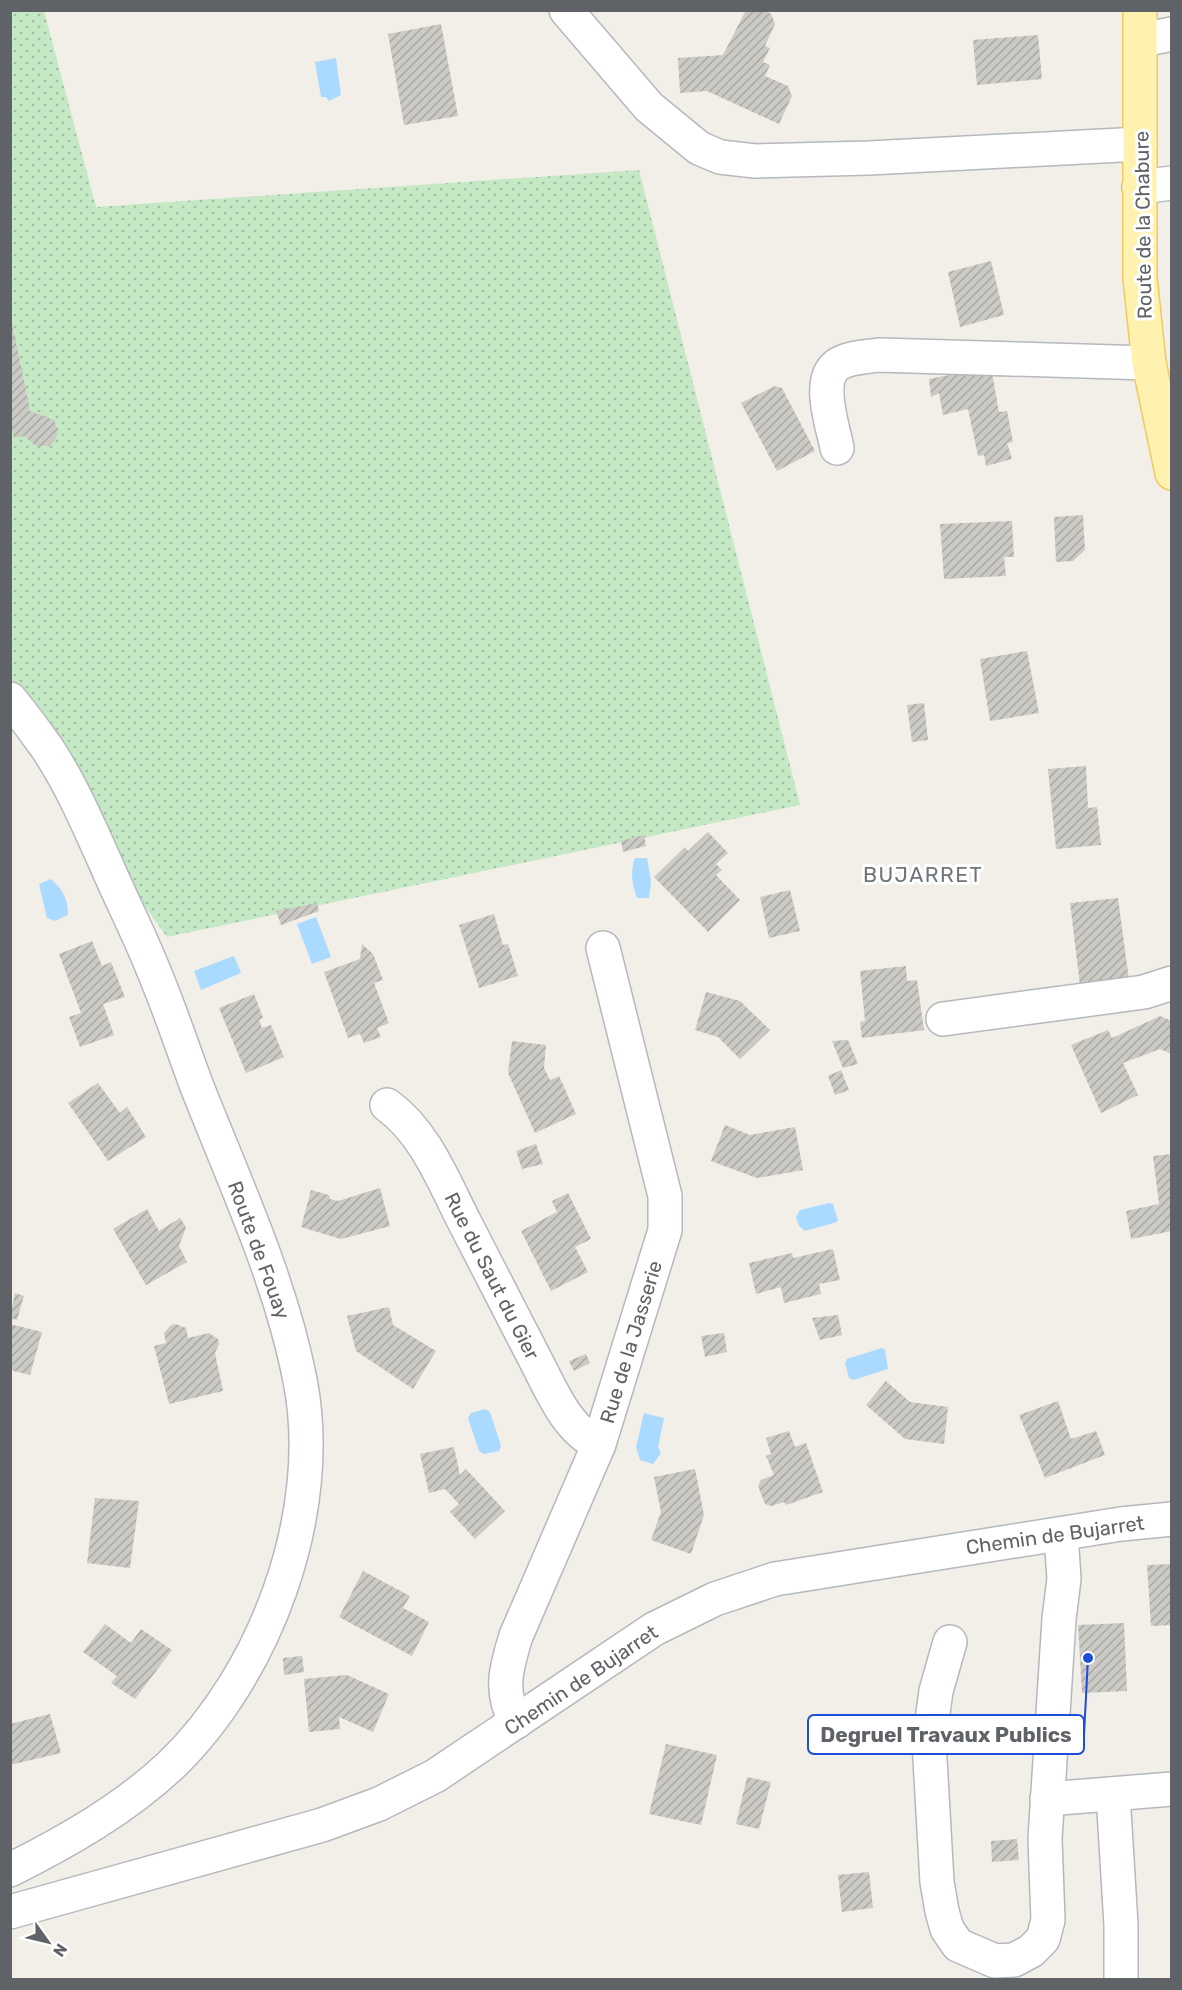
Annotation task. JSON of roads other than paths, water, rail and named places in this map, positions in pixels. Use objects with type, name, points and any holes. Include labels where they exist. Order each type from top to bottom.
[{"type":"main road","name":"Route de la Chabure","points":[[1151,28],[1140,144],[1140,278],[1149,363],[1172,474]]},
{"type":"street","points":[[566,10],[649,107],[699,148],[720,157],[755,161],[869,158],[1140,144]]},
{"type":"street","points":[[1139,187],[1172,183]]},
{"type":"street","points":[[837,448],[826,389],[829,375],[837,365],[853,358],[879,355],[1149,363]]},
{"type":"street","name":"Route de Fouay","points":[[10,699],[48,750],[77,800],[154,971],[282,1302],[301,1383],[306,1463],[295,1543],[271,1617],[237,1679],[202,1730],[171,1766],[130,1799],[47,1852],[10,1870]]},
{"type":"street","name":"Rue de la Jasserie","points":[[516,1722],[505,1697],[507,1665],[516,1636],[599,1444],[658,1252],[667,1213],[603,948]]},
{"type":"street","points":[[943,1019],[1144,992],[1166,987],[1172,983]]},
{"type":"street","name":"Rue du Saut du Gier","points":[[387,1105],[403,1116],[428,1152],[546,1379],[571,1421],[580,1434],[599,1444]]},
{"type":"street","name":"Chemin de Bujarret","points":[[10,1912],[322,1825],[378,1804],[435,1776],[654,1629],[715,1599],[775,1579],[1172,1518]]},
{"type":"street","points":[[950,1642],[930,1719],[937,1882],[947,1929],[958,1945],[999,1970],[1031,1951],[1043,1938],[1048,1920],[1045,1839],[1059,1619],[1063,1597],[1061,1534]]},
{"type":"street","points":[[1047,1799],[1172,1789]]},
{"type":"street","points":[[1113,1794],[1121,1925],[1120,1980]]},
{"type":"water","points":[[336,58],[341,95],[329,101],[326,97],[321,97],[315,62]]},
{"type":"water","points":[[635,858],[647,858],[651,882],[649,898],[637,898],[632,878]]},
{"type":"water","points":[[51,879],[62,891],[68,910],[68,915],[55,921],[47,918],[39,884]]},
{"type":"water","points":[[316,917],[331,957],[312,964],[297,924]]},
{"type":"water","points":[[234,956],[241,973],[201,990],[194,971]]},
{"type":"water","points":[[833,1204],[838,1221],[805,1231],[799,1226],[796,1217],[800,1210]]},
{"type":"water","points":[[882,1348],[885,1350],[888,1369],[853,1380],[849,1378],[845,1363],[847,1359]]},
{"type":"water","points":[[485,1409],[490,1412],[501,1446],[499,1451],[484,1454],[479,1451],[468,1418],[471,1413]]},
{"type":"water","points":[[644,1413],[664,1418],[658,1447],[661,1453],[653,1464],[640,1460],[636,1447]]},
{"type":"place","name":"Degruel Travaux Publics","points":[[1088,1658]]},
{"type":"district","name":"BUJARRET","points":[[923,874]]}]
